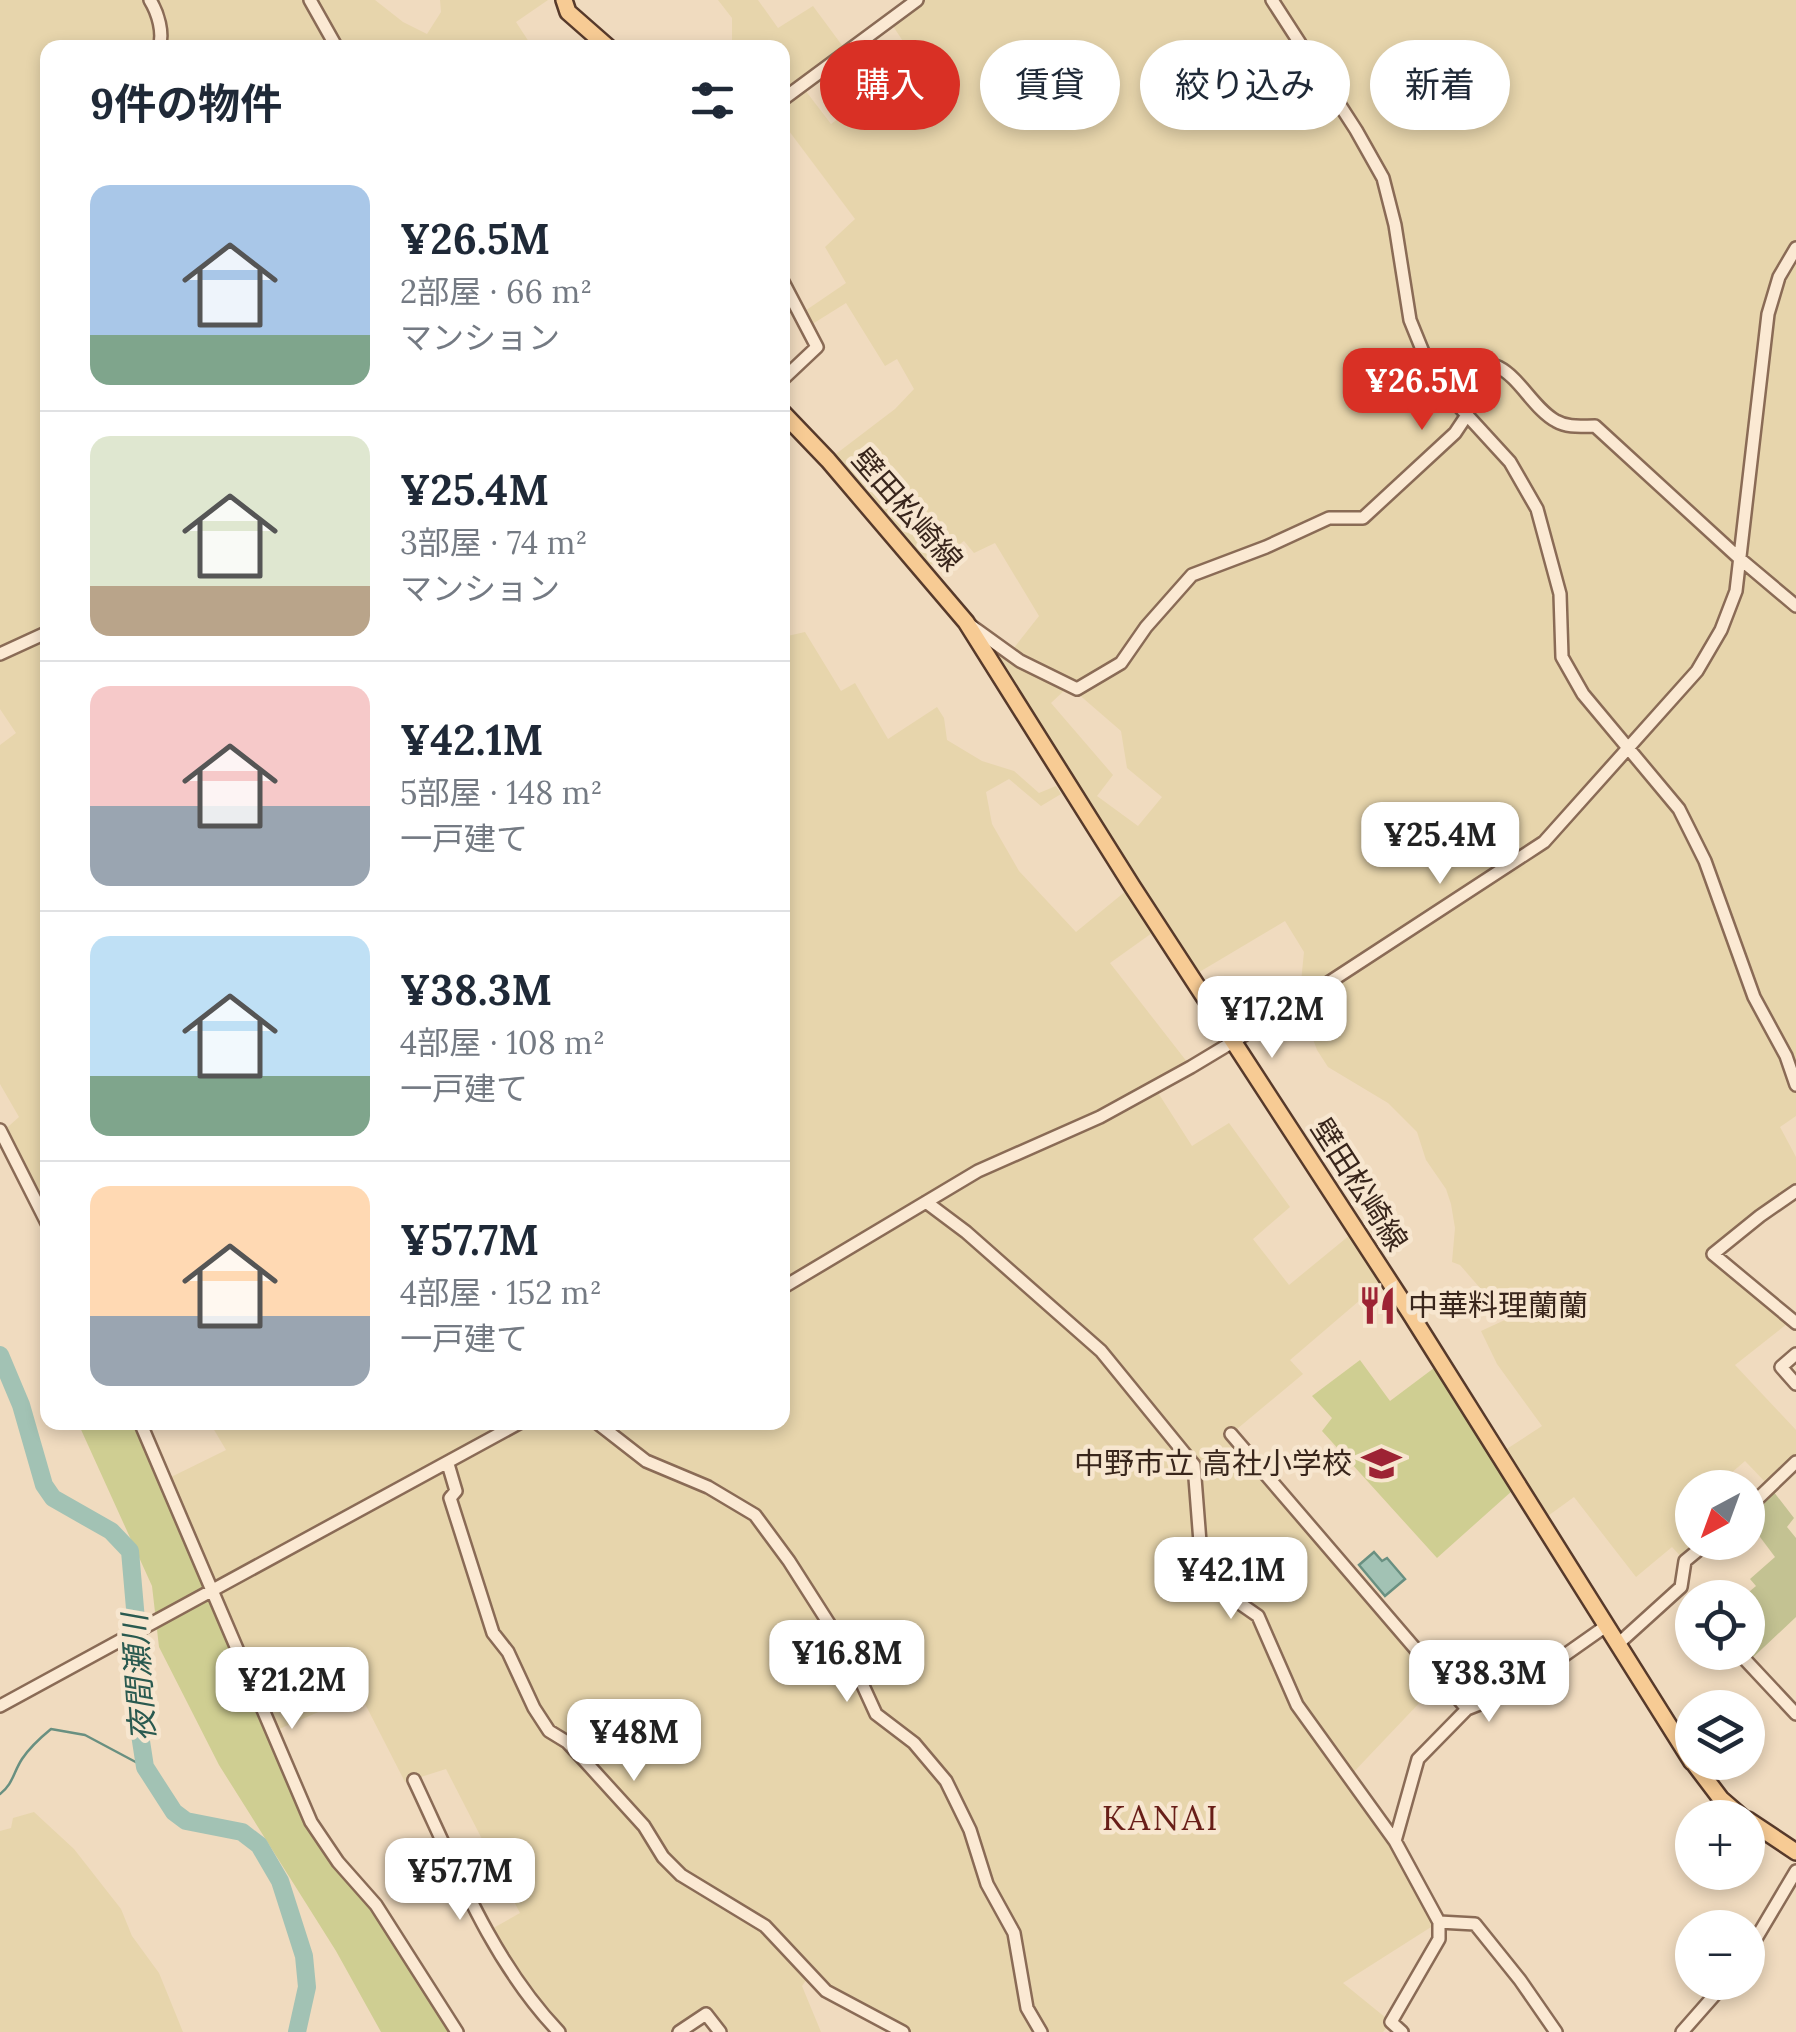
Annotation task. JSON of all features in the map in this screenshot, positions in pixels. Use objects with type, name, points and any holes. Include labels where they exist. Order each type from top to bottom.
[{"type":"main road","points":[[564,0],[568,12],[598,40]]},
{"type":"main road","name":"壁田松崎線","points":[[790,422],[828,460],[966,622],[1410,1312],[1675,1734]]},
{"type":"main road","name":"壁田松崎線","points":[[1765,1832],[1796,1852]]},
{"type":"street","points":[[150,0],[157,12],[162,40]]},
{"type":"street","points":[[310,0],[332,40]]},
{"type":"street","points":[[790,94],[916,0]]},
{"type":"street","points":[[1272,0],[1383,178],[1410,320],[1434,379],[1510,462],[1537,509],[1560,594],[1562,657],[1583,694],[1678,810],[1706,861],[1754,997],[1786,1056],[1796,1085]]},
{"type":"street","points":[[790,1283],[926,1202],[1029,1146],[1100,1117],[1233,1042],[1544,842],[1697,671],[1720,630],[1736,591],[1768,314],[1780,277],[1796,248]]},
{"type":"street","points":[[790,295],[817,347],[790,372]]},
{"type":"street","points":[[966,622],[1020,661],[1077,689],[1121,663],[1146,627],[1192,575],[1266,548],[1329,518],[1363,518],[1455,433],[1466,415],[1460,390],[1462,373],[1475,364],[1492,364],[1510,376],[1553,420],[1570,426],[1595,426],[1796,606]]},
{"type":"street","points":[[0,654],[40,636]]},
{"type":"street","points":[[0,1130],[40,1209]]},
{"type":"street","points":[[1796,1192],[1713,1254],[1796,1323]]},
{"type":"street","points":[[926,1202],[966,1232],[1101,1352],[1194,1464],[1202,1568],[1208,1582],[1258,1616],[1296,1706],[1395,1841],[1440,1922],[1438,1939],[1392,2022],[1402,2032]]},
{"type":"street","points":[[1796,1354],[1781,1367],[1796,1384]]},
{"type":"street","points":[[143,1430],[310,1822],[338,1862],[376,1904],[457,2032]]},
{"type":"street","points":[[0,1706],[507,1430]]},
{"type":"street","points":[[606,1430],[646,1461],[708,1487],[755,1515],[789,1561],[849,1654],[876,1714],[914,1743],[946,1781],[970,1830],[987,1884],[1014,1933],[1028,2008],[1041,2032]]},
{"type":"street","points":[[1231,1434],[1467,1709]]},
{"type":"street","points":[[1765,1492],[1796,1462]]},
{"type":"street","points":[[448,1464],[456,1491],[450,1498],[482,1605],[493,1633],[508,1652],[534,1708],[550,1732],[567,1742],[584,1760],[644,1826],[663,1857],[681,1875],[765,1926],[826,1991],[903,2032]]},
{"type":"street","points":[[1786,1472],[1796,1483]]},
{"type":"street","points":[[1618,1644],[1675,1593]]},
{"type":"street","points":[[1395,1841],[1418,1759],[1467,1709],[1515,1690],[1606,1626]]},
{"type":"street","points":[[1755,1670],[1796,1714]]},
{"type":"street","points":[[414,1780],[470,1900],[534,2006],[559,2032]]},
{"type":"street","points":[[1765,1923],[1796,1871]]},
{"type":"street","points":[[1440,1922],[1475,1924],[1556,2032]]},
{"type":"street","points":[[1682,2032],[1710,2000]]},
{"type":"street","points":[[679,2032],[706,2014],[720,2032]]},
{"type":"shaded area","points":[[0,0],[375,0],[403,22],[427,34],[441,12],[440,0],[548,0],[516,22],[528,40],[40,40],[40,1211],[1,1133],[19,1117],[0,1084],[0,745],[16,733],[0,709]]},
{"type":"shaded area","points":[[718,0],[758,0],[778,28],[813,6],[838,40],[820,40],[820,72],[802,86],[820,110],[820,130],[960,130],[960,40],[902,40],[889,20],[917,0],[1796,0],[1796,1116],[1780,1127],[1796,1157],[1796,1191],[1713,1254],[1792,1320],[1735,1365],[1796,1430],[1796,1462],[1770,1487],[1765,1482],[1765,1470],[1754,1470],[1745,1461],[1735,1470],[1675,1470],[1675,1550],[1672,1547],[1636,1577],[1574,1497],[1541,1521],[1499,1454],[1542,1426],[1497,1364],[1481,1331],[1507,1319],[1460,1265],[1452,1262],[1455,1228],[1451,1204],[1446,1189],[1426,1160],[1417,1132],[1388,1103],[1328,1067],[1317,1050],[1299,1002],[1304,952],[1285,921],[1191,977],[1159,928],[1110,963],[1191,1067],[1155,1088],[1192,1146],[1229,1123],[1290,1207],[1253,1239],[1289,1285],[1356,1230],[1387,1277],[1290,1360],[1303,1374],[1231,1434],[1443,1678],[1349,1777],[1439,1922],[1343,1983],[1391,2022],[1383,2032],[903,2032],[809,1976],[802,1986],[821,2032],[720,2032],[706,2015],[679,2032],[559,2032],[488,1931],[520,1913],[446,1769],[405,1782],[360,1694],[270,1733],[165,1480],[226,1450],[214,1430],[790,1430],[790,635],[805,632],[841,691],[855,683],[888,739],[937,707],[944,718],[947,740],[982,761],[1014,771],[1039,793],[1056,786],[1061,794],[1041,806],[1009,779],[986,792],[992,824],[1019,871],[1076,932],[1132,886],[966,622],[1010,653],[1039,616],[995,543],[974,553],[964,541],[923,570],[828,460],[895,409],[914,389],[897,359],[885,366],[846,303],[806,328],[799,315],[846,283],[825,247],[855,219],[790,132],[790,40],[732,40],[732,18]],"holes":[[[1069,686],[1121,731],[1127,768],[1162,797],[1138,826],[1097,796],[1113,775],[1051,703]]]},
{"type":"shaded area","points":[[1360,1360],[1390,1401],[1434,1368],[1512,1491],[1437,1558],[1322,1431],[1332,1418],[1312,1396]]},
{"type":"shaded area","points":[[81,1430],[143,1430],[311,1822],[376,1905],[457,2032],[381,2032],[336,1951],[219,1765],[159,1647],[152,1586]]},
{"type":"shaded area","points":[[1770,1487],[1794,1518],[1787,1527],[1796,1538],[1796,1617],[1765,1646],[1765,1580],[1750,1579],[1775,1557],[1765,1544],[1765,1492]]},
{"type":"shaded area","points":[[1374,1552],[1382,1561],[1387,1558],[1405,1579],[1385,1596],[1359,1565]]},
{"type":"shaded area","points":[[34,1812],[74,1849],[121,1909],[132,1936],[159,1973],[183,2032],[0,2032],[0,1831],[11,1828],[13,1818]]},
{"type":"waterway","name":"夜間瀬川","points":[[0,1355],[21,1405],[44,1485],[53,1498],[111,1531],[130,1551],[140,1666],[137,1715],[145,1767],[174,1812],[186,1821],[242,1832],[259,1845],[280,1881],[304,1956],[307,1987],[297,2032]]},
{"type":"waterway","points":[[0,1794],[25,1755],[51,1729],[85,1735],[145,1767]]},
{"type":"place","name":"中華料理蘭蘭","points":[[1378,1306]]},
{"type":"place","name":"中野市立 高社小学校","points":[[1382,1464]]},
{"type":"district","name":"KANAI","points":[[1161,1818]]}]
